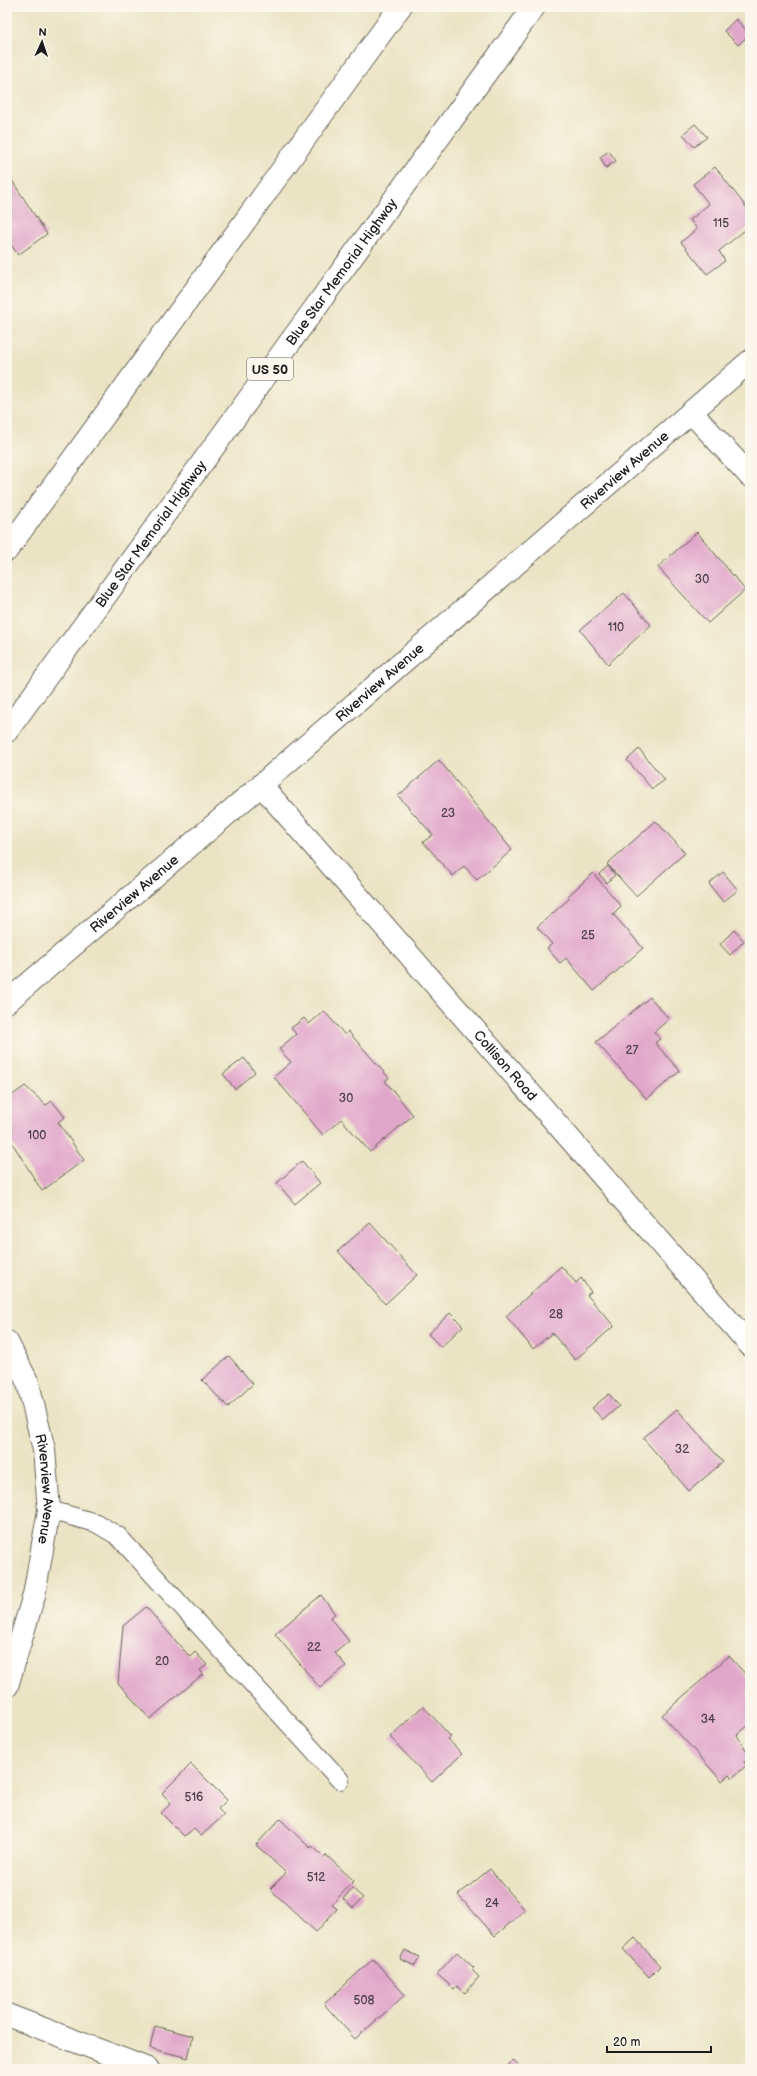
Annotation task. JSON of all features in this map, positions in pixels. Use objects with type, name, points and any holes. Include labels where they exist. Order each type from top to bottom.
[{"type":"main road","points":[[7,550],[400,7]]},
{"type":"main road","name":"Blue Star Memorial Highway","points":[[7,731],[534,7]]},
{"type":"main road","name":"Riverview Avenue","points":[[7,1002],[261,785],[750,362]]},
{"type":"main road","points":[[692,413],[750,476]]},
{"type":"main road","name":"Collison Road","points":[[261,785],[750,1345]]},
{"type":"main road","name":"Riverview Avenue","points":[[7,1342],[28,1383],[44,1450],[50,1510],[34,1595],[7,1686]]},
{"type":"main road","points":[[7,2015],[148,2069]]},
{"type":"lane","points":[[50,1510],[96,1523],[118,1536],[340,1780]]},
{"type":"building","points":[[736,19],[750,34],[738,45],[724,31]]},
{"type":"building","points":[[695,124],[707,137],[694,147],[683,134]]},
{"type":"building","points":[[609,151],[616,161],[606,168],[600,157]]},
{"type":"building","points":[[715,167],[750,212],[750,226],[719,251],[725,261],[707,274],[681,242],[697,229],[690,220],[709,204],[693,184]]},
{"type":"building","points":[[11,179],[47,234],[18,255],[7,239],[7,182]]},
{"type":"building","points":[[697,532],[745,590],[708,623],[658,567]]},
{"type":"building","points":[[624,593],[651,625],[608,664],[580,630]]},
{"type":"building","points":[[639,749],[665,780],[652,789],[627,760]]},
{"type":"building","points":[[439,760],[512,850],[477,880],[464,866],[453,876],[423,842],[433,835],[398,796]]},
{"type":"building","points":[[656,821],[685,853],[636,896],[607,864]]},
{"type":"building","points":[[608,866],[615,875],[607,883],[599,874]]},
{"type":"building","points":[[723,872],[738,890],[723,902],[709,884]]},
{"type":"building","points":[[593,873],[621,906],[613,914],[643,948],[594,991],[566,958],[560,963],[547,948],[552,944],[537,927],[570,898],[568,896]]},
{"type":"building","points":[[734,930],[744,941],[730,955],[720,944]]},
{"type":"building","points":[[650,997],[669,1019],[654,1032],[660,1039],[655,1043],[680,1071],[647,1099],[596,1042]]},
{"type":"building","points":[[324,1011],[345,1035],[348,1031],[389,1078],[385,1081],[413,1115],[370,1152],[341,1119],[323,1135],[274,1077],[291,1062],[279,1049],[296,1034],[291,1028],[304,1018],[309,1024]]},
{"type":"building","points":[[244,1058],[255,1072],[235,1089],[223,1074]]},
{"type":"building","points":[[25,1086],[46,1105],[52,1101],[65,1117],[58,1122],[84,1160],[42,1191],[11,1141],[7,1142],[7,1099]]},
{"type":"building","points":[[302,1161],[320,1183],[295,1204],[277,1183]]},
{"type":"building","points":[[370,1223],[417,1275],[385,1304],[338,1251]]},
{"type":"building","points":[[561,1266],[576,1283],[581,1278],[591,1292],[587,1295],[614,1326],[575,1360],[552,1333],[533,1349],[506,1316]]},
{"type":"building","points":[[450,1313],[463,1326],[441,1347],[428,1334]]},
{"type":"building","points":[[229,1356],[253,1384],[228,1407],[202,1380]]},
{"type":"building","points":[[609,1394],[619,1406],[603,1420],[592,1408]]},
{"type":"building","points":[[677,1409],[723,1462],[689,1491],[643,1438]]},
{"type":"building","points":[[321,1595],[335,1614],[330,1618],[349,1641],[335,1653],[346,1666],[320,1688],[275,1634]]},
{"type":"building","points":[[146,1607],[190,1657],[195,1652],[207,1665],[200,1670],[203,1674],[150,1719],[118,1683],[123,1626]]},
{"type":"building","points":[[729,1656],[750,1679],[750,1690],[747,1693],[750,1696],[750,1724],[737,1735],[750,1757],[744,1762],[747,1765],[732,1778],[729,1775],[722,1781],[662,1715]]},
{"type":"building","points":[[423,1706],[451,1737],[448,1739],[462,1754],[432,1782],[390,1737]]},
{"type":"building","points":[[191,1764],[227,1800],[218,1809],[224,1815],[201,1836],[194,1829],[184,1836],[161,1813],[171,1803],[162,1793]]},
{"type":"building","points":[[280,1819],[310,1848],[312,1846],[324,1857],[326,1855],[354,1881],[332,1904],[337,1909],[316,1932],[270,1889],[286,1873],[256,1845]]},
{"type":"building","points":[[490,1869],[525,1910],[495,1936],[458,1895]]},
{"type":"building","points":[[352,1888],[363,1898],[353,1908],[343,1899]]},
{"type":"building","points":[[635,1938],[660,1966],[649,1977],[623,1949]]},
{"type":"building","points":[[405,1950],[420,1957],[415,1966],[400,1959]]},
{"type":"building","points":[[457,1952],[474,1968],[472,1970],[479,1977],[465,1993],[457,1986],[454,1989],[437,1974]]},
{"type":"building","points":[[373,1959],[405,1995],[355,2039],[324,2004]]},
{"type":"building","points":[[155,2026],[193,2036],[188,2058],[150,2048]]},
{"type":"building","points":[[513,2060],[524,2069],[505,2069]]}]
